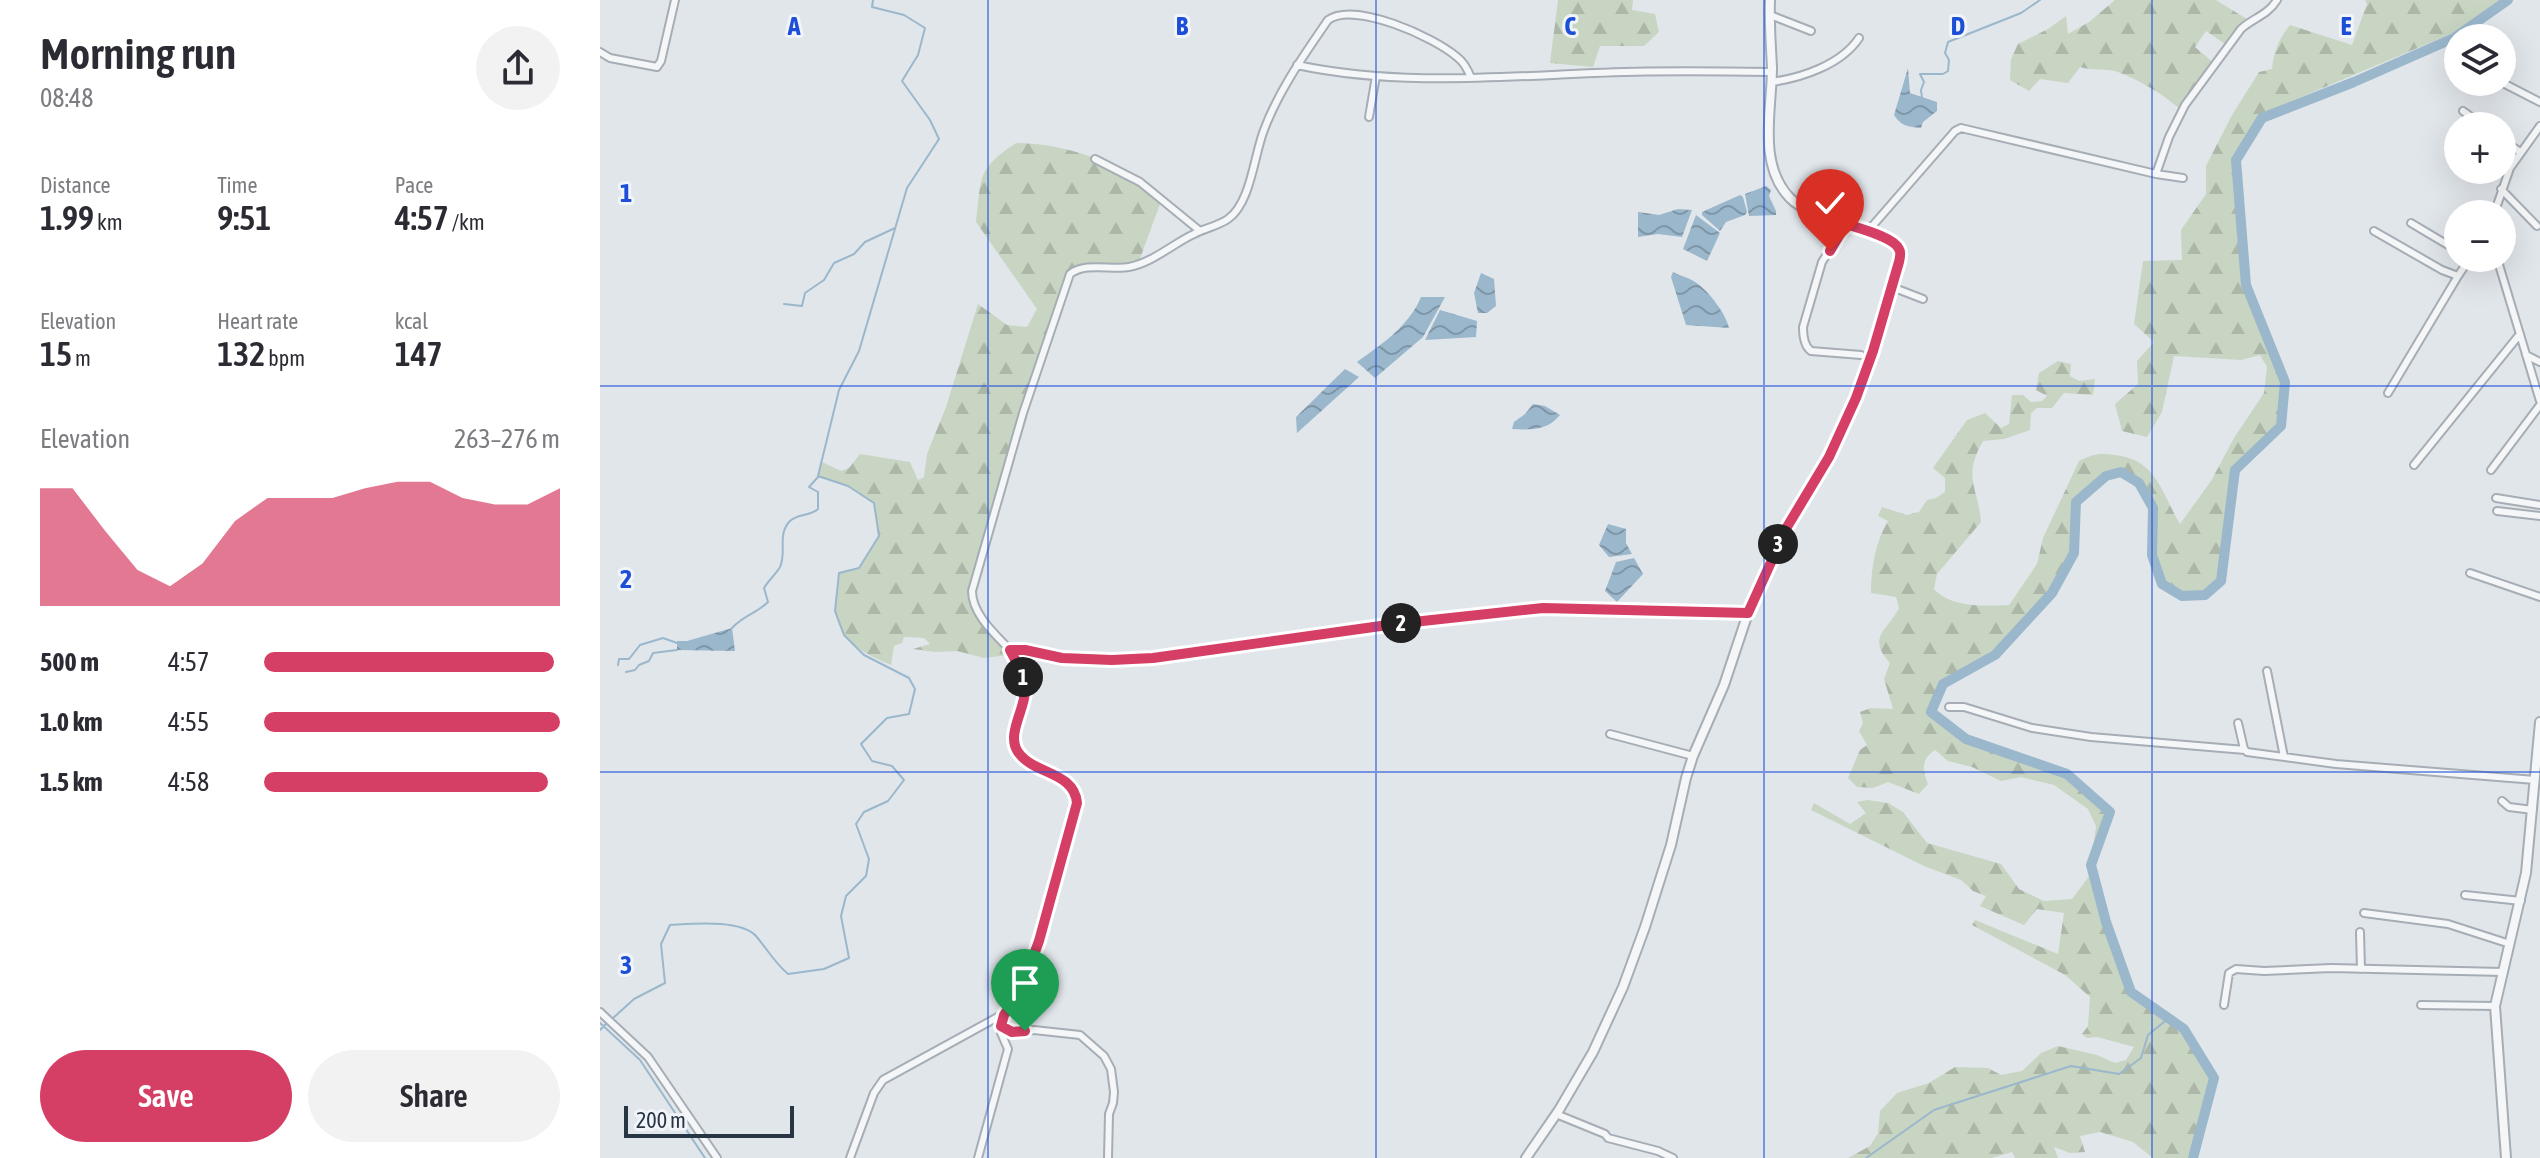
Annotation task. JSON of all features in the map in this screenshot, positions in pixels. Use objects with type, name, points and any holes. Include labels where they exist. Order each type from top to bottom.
[{"type":"street","points":[[600,52],[610,58],[657,67],[675,0]]},
{"type":"street","points":[[1526,1158],[1593,1052],[1623,987],[1671,845],[1693,756],[1724,685],[1748,613],[1787,527],[1829,457],[1856,398],[1873,351],[1900,251],[1897,245],[1868,231],[1801,206],[1782,187],[1770,150],[1770,0]]},
{"type":"street","points":[[2156,174],[2185,105],[2241,29],[2266,14],[2277,0]]},
{"type":"street","points":[[978,1158],[1008,1049],[1001,1026],[1006,1012],[1021,990],[1039,941],[1077,803],[1072,787],[1018,754],[1015,732],[1025,695],[1024,681],[1010,650],[976,610],[972,591],[1023,413],[1070,274],[1080,268],[1138,264],[1221,223],[1237,210],[1245,194],[1263,130],[1297,65],[1328,20],[1335,15],[1356,13],[1387,21],[1446,49],[1459,58],[1471,78]]},
{"type":"street","points":[[1770,15],[1811,31]]},
{"type":"street","points":[[1297,65],[1376,76],[1471,78],[1649,70],[1793,78],[1843,55],[1859,38]]},
{"type":"street","points":[[1369,117],[1376,76]]},
{"type":"street","points":[[2516,90],[2540,102]]},
{"type":"street","points":[[2498,200],[2510,168],[2540,126]]},
{"type":"street","points":[[1868,231],[1955,131],[1961,128],[2183,178]]},
{"type":"street","points":[[2516,149],[2520,152]]},
{"type":"street","points":[[1095,159],[1140,182],[1200,231]]},
{"type":"street","points":[[2501,189],[2537,226]]},
{"type":"street","points":[[2411,223],[2444,243]]},
{"type":"street","points":[[1846,224],[1822,262],[1803,327],[1804,336],[1811,351],[1861,355]]},
{"type":"street","points":[[2374,231],[2458,276]]},
{"type":"street","points":[[2388,393],[2461,272]]},
{"type":"street","points":[[2491,470],[2540,403],[2501,272]]},
{"type":"street","points":[[1892,287],[1923,299]]},
{"type":"street","points":[[2414,465],[2520,334]]},
{"type":"street","points":[[2526,355],[2540,362]]},
{"type":"street","points":[[2496,498],[2540,505]]},
{"type":"street","points":[[2497,511],[2540,516]]},
{"type":"street","points":[[2470,573],[2540,597]]},
{"type":"street","points":[[1010,650],[1062,658],[1153,658],[1395,624],[1543,608],[1748,613]]},
{"type":"street","points":[[2267,671],[2284,757]]},
{"type":"street","points":[[1949,707],[1964,707],[2032,728],[2091,737],[2245,750],[2336,764],[2535,780]]},
{"type":"street","points":[[2506,1158],[2495,1006],[2521,901],[2530,849],[2540,722]]},
{"type":"street","points":[[2238,723],[2245,750]]},
{"type":"street","points":[[1610,734],[1693,756]]},
{"type":"street","points":[[2502,801],[2509,807],[2533,810]]},
{"type":"street","points":[[2465,895],[2521,901]]},
{"type":"street","points":[[2364,913],[2448,924],[2510,944]]},
{"type":"street","points":[[2360,932],[2361,969]]},
{"type":"street","points":[[2224,1005],[2229,973],[2236,969],[2503,972]]},
{"type":"street","points":[[2421,1005],[2495,1006]]},
{"type":"street","points":[[600,1012],[648,1057],[717,1158]]},
{"type":"street","points":[[850,1158],[874,1093],[883,1080],[1006,1012]]},
{"type":"street","points":[[1001,1026],[1014,1033],[1041,1030],[1080,1035],[1104,1056],[1111,1069],[1114,1092],[1108,1123],[1108,1158]]},
{"type":"street","points":[[1556,1114],[1608,1138],[1673,1158]]},
{"type":"green space","points":[[1558,0],[1633,0],[1632,10],[1655,14],[1659,32],[1644,46],[1600,46],[1593,67],[1550,63]]},
{"type":"green space","points":[[2115,0],[2216,0],[2250,21],[2228,46],[2206,31],[2195,47],[2215,64],[2180,114],[2180,109],[2158,93],[2114,71],[2080,67],[2068,83],[2040,79],[2029,91],[2010,80],[2011,59],[2018,44],[2066,16],[2068,34],[2089,22]]},
{"type":"green space","points":[[2365,0],[2502,0],[2466,24],[2444,24],[2444,37],[2261,114],[2233,155],[2242,284],[2269,353],[2285,382],[2281,426],[2235,470],[2221,581],[2205,595],[2182,596],[2162,584],[2152,555],[2153,508],[2139,483],[2121,473],[2106,476],[2076,502],[2074,553],[2052,593],[1995,655],[1943,684],[1931,712],[1966,739],[2067,774],[2110,812],[2091,865],[2096,826],[2088,809],[2054,785],[2021,777],[2001,781],[1972,767],[1948,761],[1935,750],[1925,761],[1928,784],[1919,794],[1888,782],[1873,788],[1857,787],[1848,778],[1860,750],[1867,745],[1859,731],[1863,723],[1860,712],[1871,708],[1893,709],[1884,679],[1890,663],[1883,654],[1879,640],[1899,608],[1896,597],[1871,593],[1875,556],[1888,521],[1878,516],[1882,507],[1907,515],[1919,512],[1927,500],[1945,492],[1945,478],[1933,468],[1967,420],[1985,413],[2001,428],[2009,424],[2012,395],[2023,395],[2031,402],[2042,401],[2047,396],[2036,390],[2039,373],[2058,361],[2071,364],[2070,376],[2079,381],[2095,379],[2093,395],[2064,393],[2052,408],[2037,408],[2031,413],[2030,430],[2004,439],[1983,441],[1972,473],[1981,522],[1937,574],[1934,589],[1959,603],[2009,605],[2037,564],[2043,538],[2079,461],[2092,455],[2115,455],[2140,463],[2156,479],[2180,524],[2211,481],[2234,438],[2264,393],[2267,367],[2260,355],[2241,360],[2174,356],[2162,412],[2147,437],[2122,431],[2115,404],[2138,384],[2137,361],[2154,342],[2134,324],[2143,261],[2182,260],[2181,230],[2206,194],[2206,166],[2232,115],[2259,72],[2272,69],[2278,46],[2290,25],[2352,45],[2367,4]]},
{"type":"green space","points":[[1016,143],[1048,146],[1095,158],[1138,181],[1160,204],[1138,264],[1077,270],[1067,281],[1029,395],[972,591],[976,610],[1010,650],[1009,655],[984,658],[957,651],[913,649],[930,644],[924,638],[904,637],[902,643],[894,646],[891,665],[855,646],[842,631],[835,611],[839,573],[859,568],[879,536],[874,504],[848,486],[818,476],[822,462],[841,471],[849,468],[860,454],[910,462],[918,480],[924,477],[927,454],[946,407],[978,304],[1007,325],[1027,327],[1037,309],[976,222],[983,175],[994,160]]},
{"type":"green space","points":[[1857,802],[1888,803],[1903,812],[1927,843],[2001,864],[2019,889],[2044,901],[2072,899],[2093,871],[2131,991],[2184,1029],[2214,1078],[2193,1158],[2153,1158],[2133,1142],[2100,1132],[2080,1136],[2085,1152],[2070,1153],[2054,1147],[2058,1158],[2015,1158],[2012,1152],[1992,1158],[1848,1158],[1870,1146],[1878,1133],[1880,1111],[1897,1093],[1929,1083],[1955,1067],[1988,1068],[2001,1075],[2022,1071],[2041,1053],[2058,1046],[2097,1055],[2115,1063],[2126,1060],[2134,1047],[2097,1037],[2087,1038],[2082,1034],[2088,1026],[2090,997],[2065,975],[1972,925],[1975,920],[2058,954],[2064,913],[2037,909],[2024,925],[1980,906],[1986,896],[1973,891],[1961,880],[1924,866],[1811,810],[1814,803],[1850,824],[1866,813]]},
{"type":"water","points":[[1908,68],[1910,93],[1937,102],[1937,111],[1923,122],[1921,128],[1905,125],[1894,115]]},
{"type":"water","points":[[1766,186],[1771,190],[1769,196],[1776,215],[1749,216],[1745,194]]},
{"type":"water","points":[[1740,195],[1747,212],[1726,222],[1720,231],[1702,215],[1702,212]]},
{"type":"water","points":[[1678,209],[1692,210],[1682,237],[1658,234],[1638,237],[1638,212],[1659,215]]},
{"type":"water","points":[[1696,215],[1720,233],[1707,261],[1683,249]]},
{"type":"water","points":[[1673,272],[1695,282],[1707,293],[1721,310],[1729,328],[1686,325],[1671,277]]},
{"type":"water","points":[[1481,273],[1494,279],[1496,306],[1487,313],[1478,313],[1474,293]]},
{"type":"water","points":[[1421,297],[1445,297],[1423,337],[1375,378],[1357,362],[1402,326]]},
{"type":"water","points":[[1440,310],[1477,321],[1476,337],[1425,340]]},
{"type":"water","points":[[1345,369],[1359,377],[1297,433],[1296,417]]},
{"type":"water","points":[[1533,404],[1545,406],[1560,415],[1544,427],[1512,429],[1514,422]]},
{"type":"water","points":[[1608,524],[1626,529],[1626,543],[1632,554],[1609,557],[1599,545]]},
{"type":"water","points":[[1634,558],[1643,574],[1617,602],[1605,591],[1616,562]]},
{"type":"water","points":[[732,628],[735,651],[677,650],[677,641]]},
{"type":"waterway","points":[[612,1019],[634,999],[665,983],[661,944],[670,925],[715,924],[749,931],[788,974],[824,969],[849,958],[841,916],[846,896],[866,876],[869,859],[856,824],[864,812],[888,801],[904,780],[892,766],[872,761],[861,744],[887,718],[909,714],[915,689],[909,678],[864,655],[844,635],[835,611],[839,573],[859,568],[879,536],[874,503],[848,486],[818,476],[839,390],[859,351],[907,188],[939,139],[930,120],[902,81],[918,55],[925,28],[904,15],[872,7],[873,0]]},
{"type":"waterway","points":[[1922,98],[1924,82],[1920,74],[1943,74],[1948,71],[1949,60],[1945,53],[1948,42],[2021,13],[2040,0]]},
{"type":"waterway","points":[[2193,1158],[2214,1078],[2184,1029],[2131,992],[2106,922],[2091,865],[2110,812],[2067,774],[1966,739],[1931,712],[1943,684],[1995,655],[2052,593],[2074,553],[2076,502],[2106,476],[2121,472],[2139,483],[2153,508],[2152,555],[2162,584],[2182,596],[2205,595],[2221,581],[2235,470],[2281,426],[2285,382],[2246,285],[2236,160],[2262,118],[2454,38],[2508,0]]},
{"type":"waterway","points":[[784,304],[802,306],[805,293],[824,280],[834,263],[854,254],[865,242],[895,228]]},
{"type":"waterway","points":[[732,628],[768,602],[764,588],[780,567],[785,527],[792,519],[818,509],[818,492],[809,487],[818,477]]},
{"type":"waterway","points":[[618,665],[619,659],[629,659],[640,645],[663,638],[677,643]]},
{"type":"waterway","points":[[626,672],[649,661],[653,653],[677,650]]},
{"type":"waterway","points":[[1866,1158],[1934,1110],[2071,1066],[2119,1074],[2141,1058],[2148,1035],[2169,1018]]},
{"type":"waterway","points":[[600,1023],[640,1060],[705,1158]]},
{"type":"waterway","points":[[600,1030],[606,1024]]},
{"type":"route","points":[[1025,1031],[1016,1033],[1001,1026],[1004,1015],[1021,990],[1039,941],[1077,803],[1072,787],[1065,781],[1034,766],[1018,754],[1015,732],[1025,695],[1024,681],[1010,650],[1062,658],[1153,658],[1514,609],[1661,609],[1748,613],[1787,527],[1829,457],[1856,398],[1873,351],[1900,251],[1897,245],[1886,239],[1846,224],[1830,251]]}]
